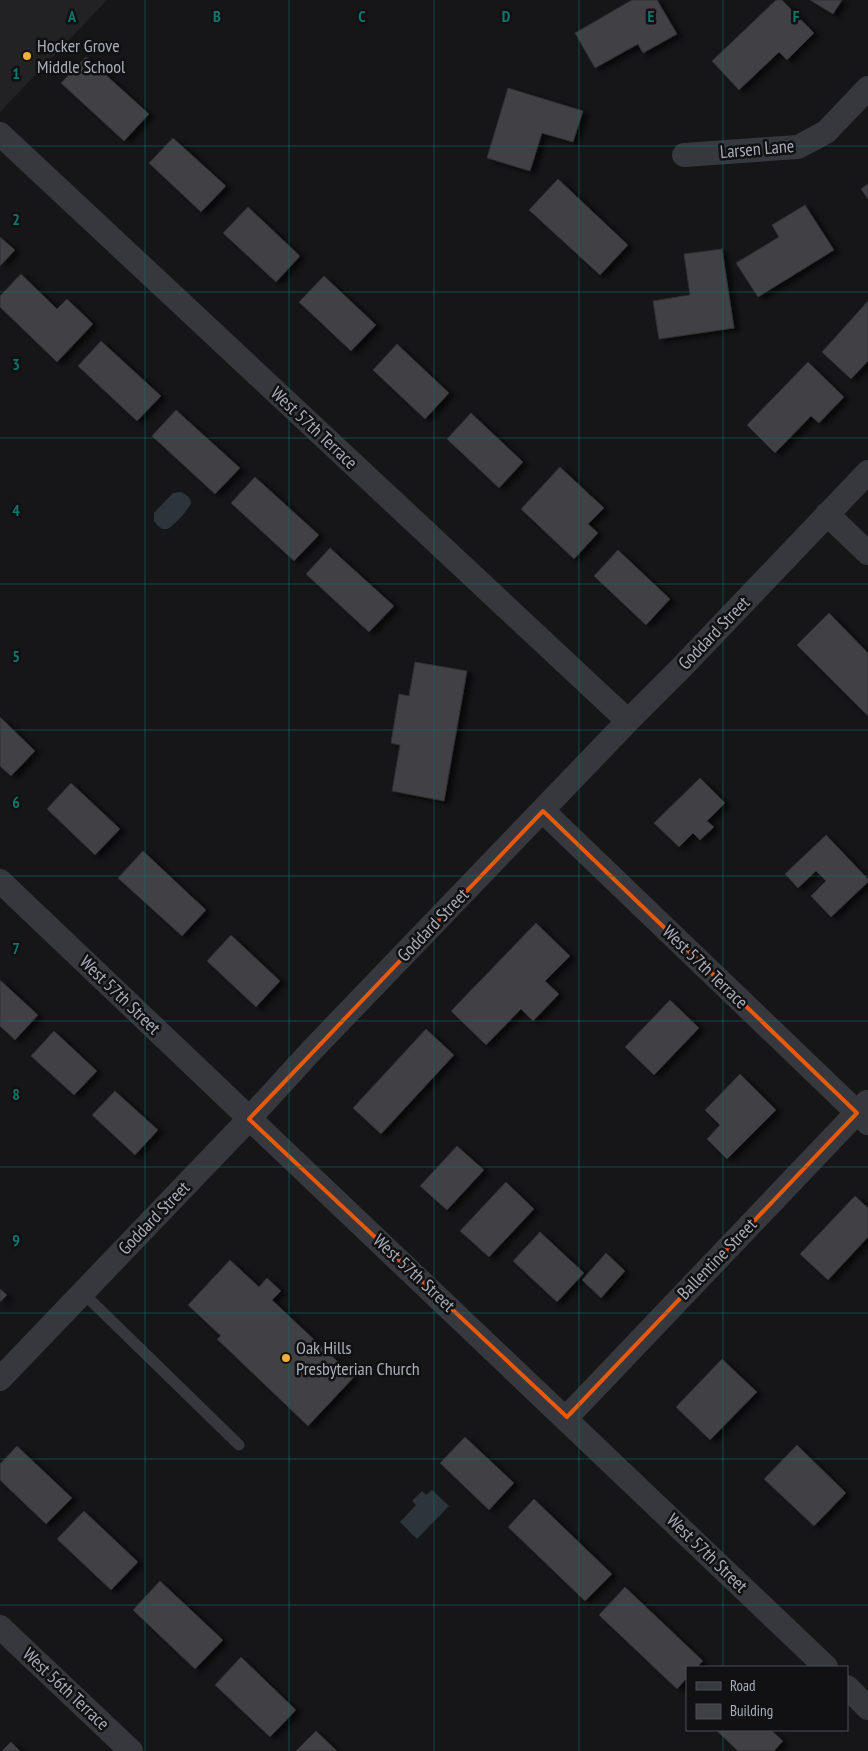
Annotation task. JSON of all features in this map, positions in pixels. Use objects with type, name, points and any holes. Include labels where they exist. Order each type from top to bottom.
[{"type":"street","name":"Larsen Lane","points":[[684,155],[798,147],[826,132],[868,88]]},
{"type":"street","name":"West 57th Terrace","points":[[0,134],[628,721]]},
{"type":"street","name":"Goddard Street","points":[[0,1379],[249,1119],[312,1050],[868,472]]},
{"type":"street","points":[[827,514],[868,553]]},
{"type":"street","name":"West 57th Terrace","points":[[543,811],[864,1113]]},
{"type":"street","name":"West 57th Street","points":[[0,881],[249,1119],[567,1417],[825,1666]]},
{"type":"street","name":"Ballentine Street","points":[[567,1417],[864,1113]]},
{"type":"street","name":"West 56th Terrace","points":[[0,1627],[131,1751]]},
{"type":"street","points":[[848,1688],[868,1708]]},
{"type":"lane","points":[[83,1293],[239,1445]]},
{"type":"highlighted area","points":[[543,811],[857,1113],[567,1417],[249,1119]]},
{"type":"shaded area","name":"Hocker Grove Middle School","points":[[0,0],[107,0],[0,112]]},
{"type":"shaded area","points":[[181,492],[190,499],[190,506],[169,528],[161,528],[154,521],[154,513],[173,493]]},
{"type":"shaded area","points":[[432,1490],[449,1506],[417,1539],[400,1522],[416,1505],[412,1501],[422,1491],[426,1495]]},
{"type":"building","points":[[632,0],[657,0],[677,34],[643,53],[638,44],[595,68],[575,33]]},
{"type":"building","points":[[776,0],[782,0],[814,33],[787,60],[779,52],[739,90],[712,61]]},
{"type":"building","points":[[810,0],[842,0],[833,14]]},
{"type":"building","points":[[86,57],[149,114],[124,141],[61,83]]},
{"type":"building","points":[[508,88],[583,111],[573,142],[542,133],[530,171],[487,158]]},
{"type":"building","points":[[173,138],[226,186],[201,212],[149,163]]},
{"type":"building","points":[[558,179],[628,245],[600,275],[529,210]]},
{"type":"building","points":[[868,184],[868,199],[861,189]]},
{"type":"building","points":[[805,205],[834,250],[758,297],[736,263],[779,237],[772,225]]},
{"type":"building","points":[[248,207],[300,256],[276,282],[223,233]]},
{"type":"building","points":[[0,237],[15,250],[0,266]]},
{"type":"building","points":[[722,249],[734,328],[659,339],[653,301],[690,295],[684,254]]},
{"type":"building","points":[[21,274],[57,309],[67,299],[93,324],[57,362],[0,307],[0,296]]},
{"type":"building","points":[[324,276],[376,325],[351,351],[299,302]]},
{"type":"building","points":[[868,301],[868,361],[851,379],[822,352]]},
{"type":"building","points":[[101,341],[161,396],[137,421],[78,366]]},
{"type":"building","points":[[397,344],[449,393],[425,419],[373,370]]},
{"type":"building","points":[[808,362],[844,397],[819,423],[811,416],[775,453],[747,425]]},
{"type":"building","points":[[176,410],[240,468],[215,494],[152,436]]},
{"type":"building","points":[[471,413],[523,462],[499,488],[447,439]]},
{"type":"building","points":[[560,467],[604,508],[588,524],[598,533],[574,559],[521,509]]},
{"type":"building","points":[[255,477],[319,535],[294,561],[231,503]]},
{"type":"building","points":[[330,548],[394,606],[369,632],[306,574]]},
{"type":"building","points":[[618,550],[670,599],[646,625],[594,576]]},
{"type":"building","points":[[829,613],[868,653],[868,716],[797,645]]},
{"type":"building","points":[[415,662],[467,671],[444,801],[392,791],[400,745],[391,743],[399,694],[409,696]]},
{"type":"building","points":[[0,717],[35,751],[11,776],[0,766]]},
{"type":"building","points":[[700,778],[725,803],[707,821],[714,827],[700,840],[693,833],[679,847],[654,823]]},
{"type":"building","points":[[71,783],[120,829],[95,855],[47,809]]},
{"type":"building","points":[[826,835],[868,879],[868,882],[831,917],[811,896],[826,881],[816,871],[798,888],[785,874]]},
{"type":"building","points":[[143,851],[206,910],[182,936],[118,878]]},
{"type":"building","points":[[536,923],[570,956],[545,981],[559,994],[533,1021],[521,1009],[486,1045],[451,1011]]},
{"type":"building","points":[[231,935],[280,981],[256,1007],[207,961]]},
{"type":"building","points":[[0,980],[38,1015],[15,1040],[0,1026]]},
{"type":"building","points":[[670,1000],[699,1028],[654,1075],[625,1047]]},
{"type":"building","points":[[426,1029],[454,1055],[381,1134],[353,1108]]},
{"type":"building","points":[[54,1031],[97,1071],[74,1095],[31,1056]]},
{"type":"building","points":[[740,1074],[776,1110],[727,1159],[707,1139],[720,1125],[705,1110]]},
{"type":"building","points":[[115,1091],[158,1130],[135,1155],[92,1115]]},
{"type":"building","points":[[457,1146],[484,1170],[447,1210],[420,1186]]},
{"type":"building","points":[[506,1182],[534,1209],[489,1257],[460,1231]]},
{"type":"building","points":[[855,1196],[868,1208],[868,1237],[828,1280],[800,1254]]},
{"type":"building","points":[[540,1232],[584,1273],[557,1302],[513,1261]]},
{"type":"building","points":[[606,1253],[625,1271],[601,1298],[582,1280]]},
{"type":"building","name":"Oak Hills Presbyterian Church","points":[[230,1260],[259,1287],[267,1278],[281,1291],[272,1300],[354,1377],[308,1426],[217,1339],[221,1336],[188,1305]]},
{"type":"building","points":[[0,1289],[7,1295],[0,1302]]},
{"type":"building","points":[[722,1359],[757,1392],[710,1440],[676,1407]]},
{"type":"building","points":[[465,1437],[514,1483],[489,1510],[440,1463]]},
{"type":"building","points":[[797,1445],[846,1493],[814,1526],[764,1479]]},
{"type":"building","points":[[17,1446],[72,1498],[46,1524],[0,1480],[0,1464]]},
{"type":"building","points":[[534,1499],[612,1574],[585,1601],[508,1527]]},
{"type":"building","points":[[84,1511],[138,1562],[111,1590],[57,1539]]},
{"type":"building","points":[[160,1581],[223,1640],[195,1669],[133,1610]]},
{"type":"building","points":[[625,1587],[703,1661],[698,1666],[686,1666],[686,1679],[677,1689],[599,1615]]},
{"type":"building","points":[[241,1657],[296,1710],[270,1737],[215,1685]]},
{"type":"building","points":[[316,1731],[337,1751],[296,1751]]},
{"type":"building","points":[[717,1731],[772,1731],[783,1741],[774,1751],[738,1751]]},
{"type":"building","points":[[11,1742],[20,1751],[2,1751]]},
{"type":"place","name":"Hocker Grove Middle School","points":[[27,56]]},
{"type":"place","name":"Oak Hills Presbyterian Church","points":[[286,1358]]}]
